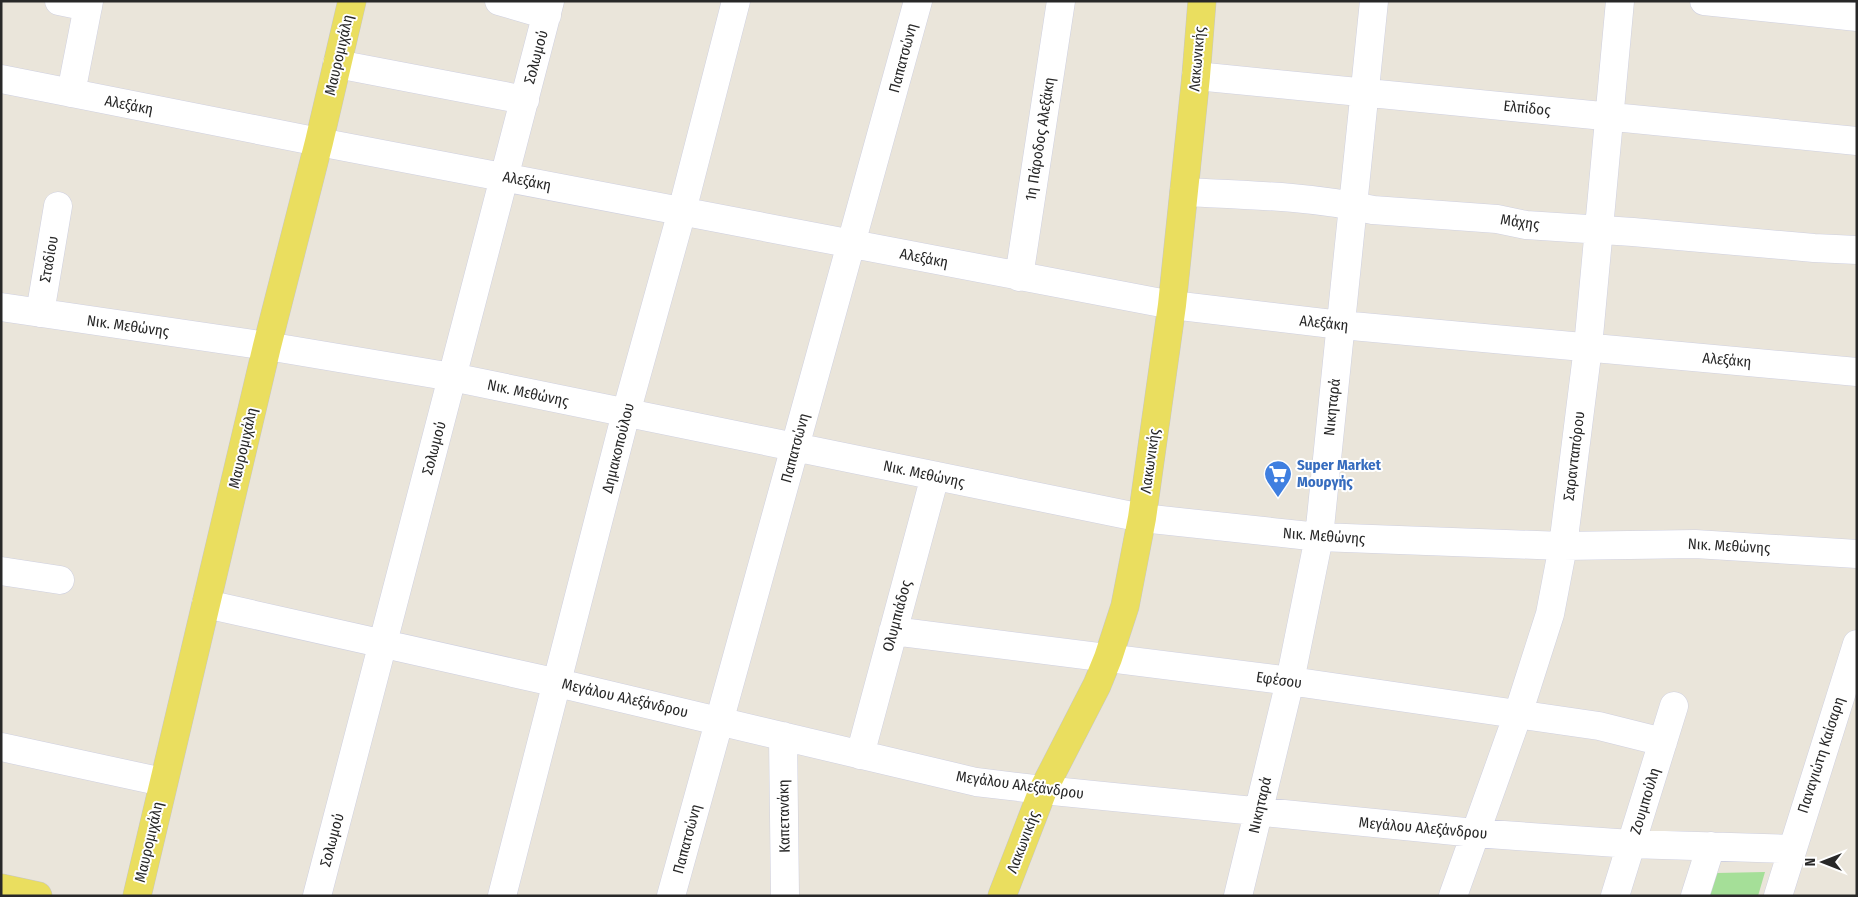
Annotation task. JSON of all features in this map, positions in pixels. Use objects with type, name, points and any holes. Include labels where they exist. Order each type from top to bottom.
[{"type":"main road","name":"Μαυρομιχάλη","points":[[137,896],[267,346],[319,142],[352,1]]},
{"type":"main road","name":"Λακωνικής","points":[[1002,896],[1043,790],[1108,658],[1125,606],[1142,518],[1172,305],[1202,1]]},
{"type":"main road","points":[[1,888],[38,896]]},
{"type":"street","points":[[59,1],[88,4],[71,93]]},
{"type":"street","points":[[499,1],[548,8]]},
{"type":"street","name":"Δημακοπούλου","points":[[502,896],[626,413],[682,211],[736,1]]},
{"type":"street","name":"Παπατσώνη","points":[[671,896],[918,1]]},
{"type":"street","name":"1η Πάροδος Αλεξάκη","points":[[1019,277],[1061,1]]},
{"type":"street","name":"Νικηταρά","points":[[1238,896],[1290,681],[1319,537],[1374,1]]},
{"type":"street","name":"Σαρανταπόρου","points":[[1454,896],[1518,714],[1550,614],[1563,546],[1588,347],[1620,1]]},
{"type":"street","points":[[1704,1],[1857,17]]},
{"type":"street","name":"Σολωμού","points":[[317,896],[548,8]]},
{"type":"street","points":[[337,64],[525,100]]},
{"type":"street","name":"Ελπίδος","points":[[1196,76],[1857,141]]},
{"type":"street","name":"Αλεξάκη","points":[[1,79],[319,142],[1172,305],[1341,325],[1857,372]]},
{"type":"street","name":"Μάχης","points":[[1184,192],[1290,198],[1353,205],[1373,210],[1498,218],[1526,224],[1857,250]]},
{"type":"street","name":"Σταδίου","points":[[40,312],[58,206]]},
{"type":"street","name":"Νικ. Μεθώνης","points":[[1,307],[267,346],[452,377],[1142,518],[1319,537],[1563,546],[1695,544],[1857,554]]},
{"type":"street","name":"Ολυμπιάδος","points":[[860,755],[935,476]]},
{"type":"street","points":[[1,572],[60,580]]},
{"type":"street","name":"Μεγάλου Αλεξάνδρου","points":[[206,604],[719,720],[976,782],[1475,833],[1631,844],[1792,849]]},
{"type":"street","name":"Εφέσου","points":[[893,631],[1290,681],[1599,726],[1663,742]]},
{"type":"street","name":"Παναγιώτη Καίσαρη","points":[[1778,896],[1857,644]]},
{"type":"street","name":"Ζουμπούλη","points":[[1615,896],[1674,706]]},
{"type":"street","name":"Καπετανάκη","points":[[783,736],[785,896]]},
{"type":"street","points":[[1,747],[163,782]]},
{"type":"street","points":[[1695,896],[1710,846]]},
{"type":"green space","points":[[1765,872],[1758,896],[1708,896],[1716,873]]},
{"type":"place","name":"Super Market Μουργής","points":[[1278,498]]}]
